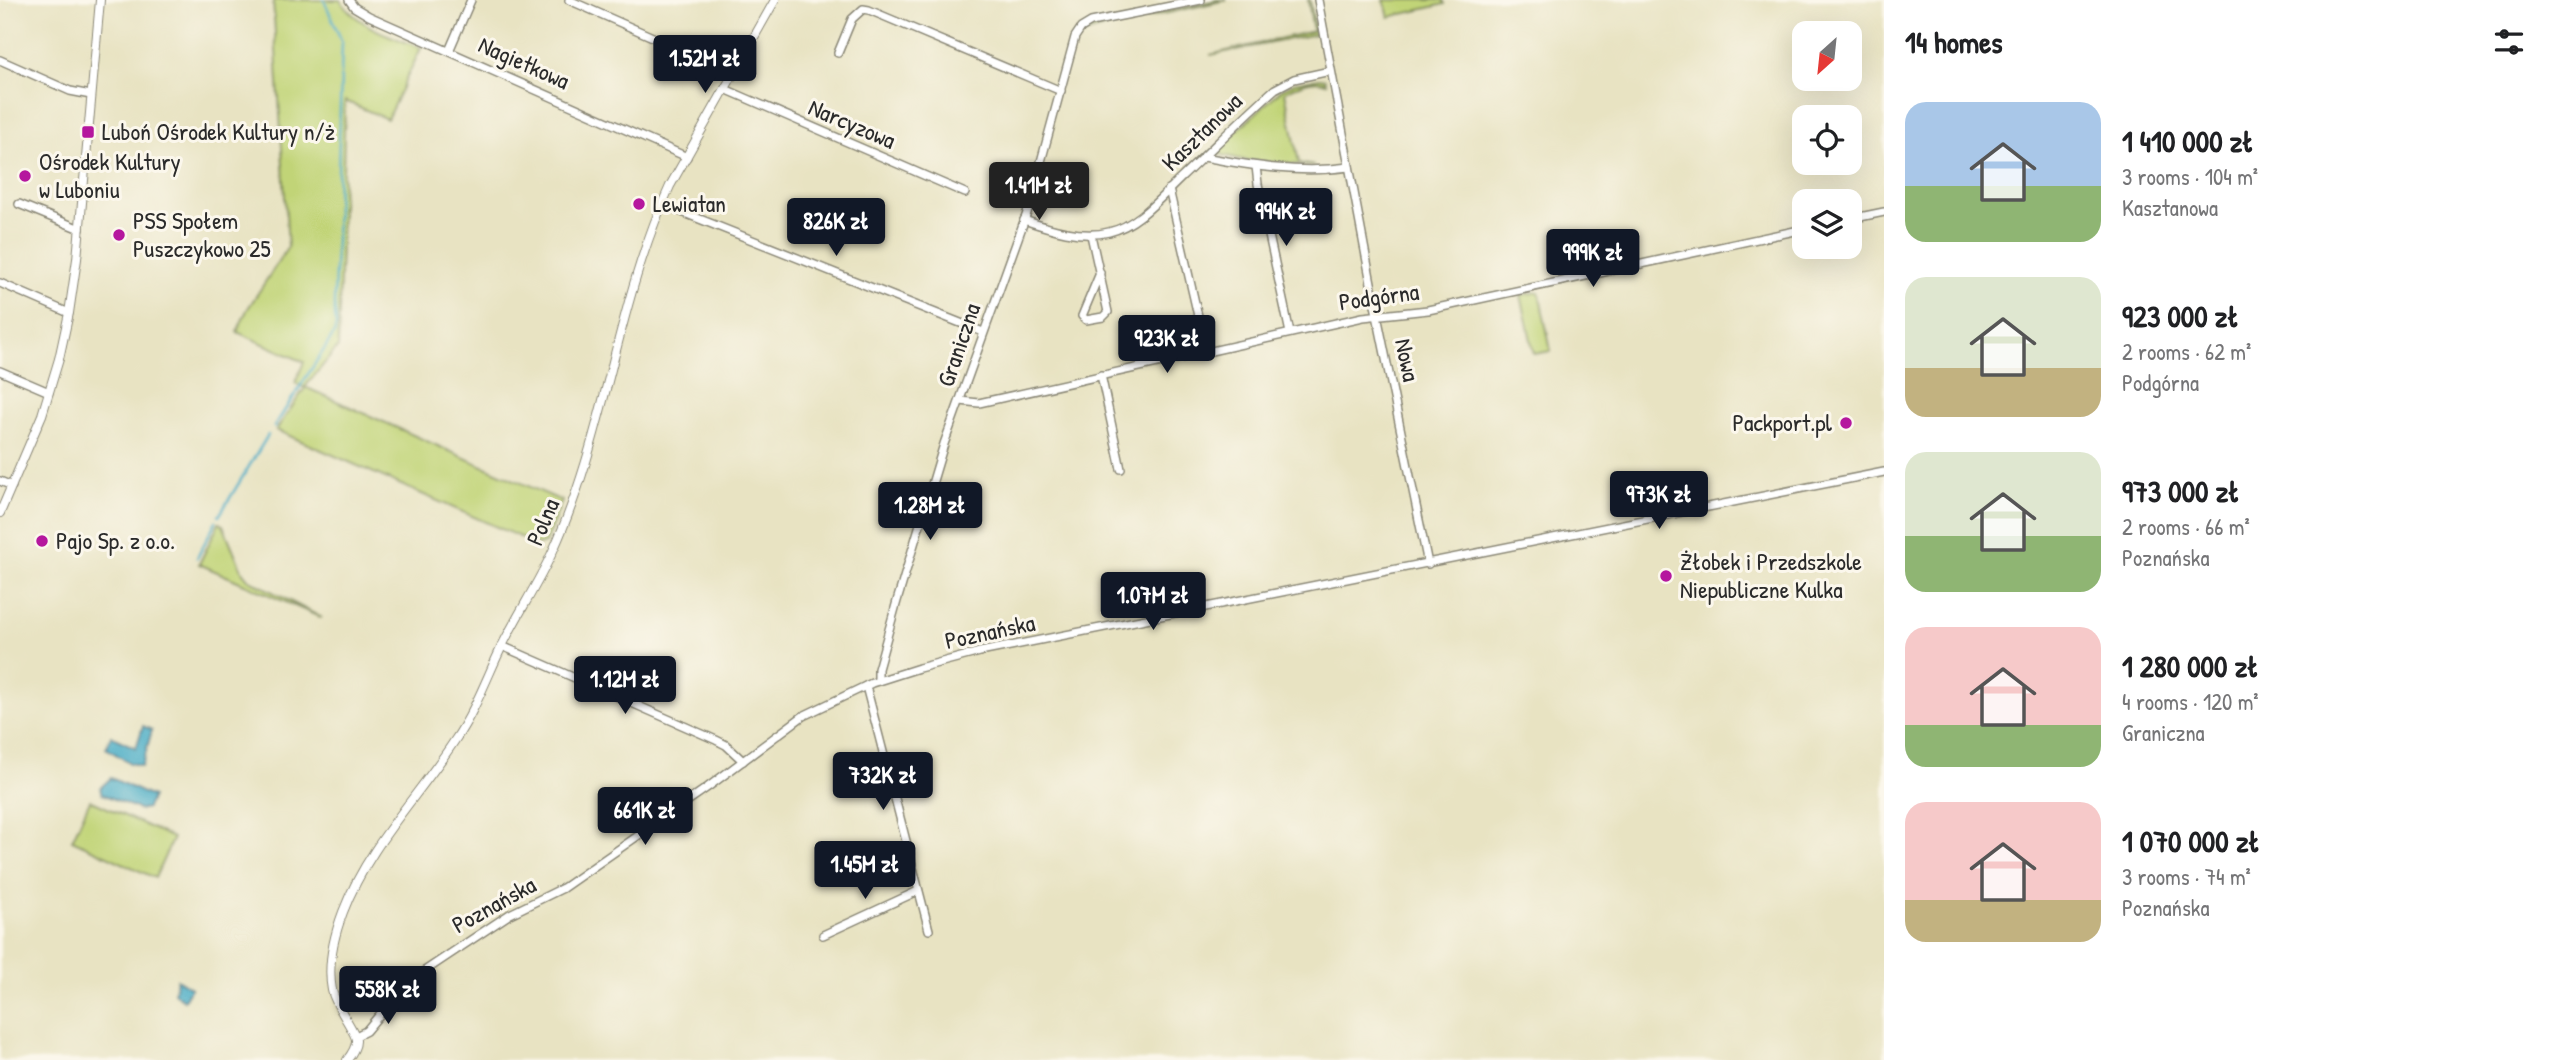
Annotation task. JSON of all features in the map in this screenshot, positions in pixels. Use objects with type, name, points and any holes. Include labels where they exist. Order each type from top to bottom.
[{"type":"street","points":[[0,513],[50,392],[69,313],[80,229],[100,0]]},
{"type":"street","name":"Nagietkowa","points":[[349,0],[363,13],[687,157]]},
{"type":"street","points":[[449,51],[471,0]]},
{"type":"street","points":[[569,0],[734,73]]},
{"type":"street","name":"Polna","points":[[356,1036],[336,1003],[331,984],[332,951],[343,912],[376,848],[459,735],[548,560],[576,493],[619,335],[662,204],[775,0]]},
{"type":"street","name":"Graniczna","points":[[878,681],[878,669],[944,443],[1024,220],[1075,37],[1086,25],[1201,0]]},
{"type":"street","name":"Nowa","points":[[1318,0],[1377,315],[1428,564]]},
{"type":"street","points":[[838,53],[852,19],[863,9],[869,10],[1061,91]]},
{"type":"street","points":[[0,61],[70,91],[91,95]]},
{"type":"street","name":"Kasztanowa","points":[[1024,220],[1091,234],[1113,231],[1126,225],[1169,190],[1281,85],[1294,79],[1331,71]]},
{"type":"street","name":"Narcyzowa","points":[[725,89],[965,193]]},
{"type":"street","points":[[1204,157],[1256,166],[1310,170],[1349,167]]},
{"type":"street","points":[[1256,166],[1290,333]]},
{"type":"street","points":[[1169,190],[1206,351]]},
{"type":"street","points":[[19,204],[80,229]]},
{"type":"street","points":[[662,204],[983,332]]},
{"type":"street","points":[[1862,217],[1884,212]]},
{"type":"street","name":"Podgórna","points":[[960,401],[979,403],[1290,333],[1377,315],[1427,310],[1792,232]]},
{"type":"street","points":[[1091,234],[1100,273],[1108,314],[1086,320],[1082,318],[1083,313],[1100,273]]},
{"type":"street","points":[[0,283],[69,313]]},
{"type":"street","points":[[0,371],[50,392]]},
{"type":"street","points":[[1101,375],[1121,469]]},
{"type":"street","name":"Poznańska","points":[[347,1060],[356,1046],[356,1036],[366,1031],[407,984],[433,964],[510,914],[558,891],[803,716],[878,681],[980,652],[1884,472]]},
{"type":"street","points":[[0,481],[12,486]]},
{"type":"street","points":[[502,646],[716,740],[743,761]]},
{"type":"street","points":[[866,686],[929,930]]},
{"type":"street","points":[[824,935],[918,891]]},
{"type":"green space","points":[[273,0],[340,0],[366,24],[421,48],[387,119],[345,101],[338,347],[305,387],[562,501],[545,543],[538,545],[276,430],[305,388],[295,383],[304,362],[237,332],[247,310],[288,247]]},
{"type":"green space","points":[[1226,0],[1110,26],[1083,34],[1077,40],[1084,30],[1092,27]]},
{"type":"green space","points":[[1308,0],[1316,34],[1210,55],[1313,31]]},
{"type":"green space","points":[[1384,0],[1443,0],[1445,4],[1389,17]]},
{"type":"green space","points":[[1325,79],[1326,83],[1305,83],[1285,92],[1299,163],[1314,166],[1244,160],[1218,154],[1218,148],[1282,89],[1294,83]]},
{"type":"green space","points":[[1539,292],[1551,351],[1534,354],[1521,295]]},
{"type":"green space","points":[[219,523],[223,525],[248,579],[322,618],[199,564]]},
{"type":"green space","points":[[90,800],[173,838],[155,878],[72,840]]},
{"type":"water","points":[[143,726],[152,730],[142,766],[130,763],[106,748],[111,736],[136,748]]},
{"type":"water","points":[[111,778],[152,797],[147,808],[140,810],[102,794],[100,788]]},
{"type":"water","points":[[177,979],[191,988],[184,1000],[174,993]]},
{"type":"waterway","points":[[274,427],[334,334],[336,325],[334,304],[342,42],[324,0]]},
{"type":"waterway","points":[[219,516],[268,435]]},
{"type":"waterway","points":[[197,558],[216,521]]},
{"type":"place","name":"Luboń Ośrodek Kultury n/ż","points":[[88,132]]},
{"type":"place","name":"Ośrodek Kultury w Luboniu","points":[[25,176]]},
{"type":"place","name":"Lewiatan","points":[[639,204]]},
{"type":"place","name":"PSS Społem Puszczykowo 25","points":[[119,235]]},
{"type":"place","name":"Packport.pl","points":[[1846,423]]},
{"type":"place","name":"Pajo Sp. z o.o.","points":[[42,541]]},
{"type":"place","name":"Żłobek i Przedszkole Niepubliczne Kulka","points":[[1666,576]]}]
